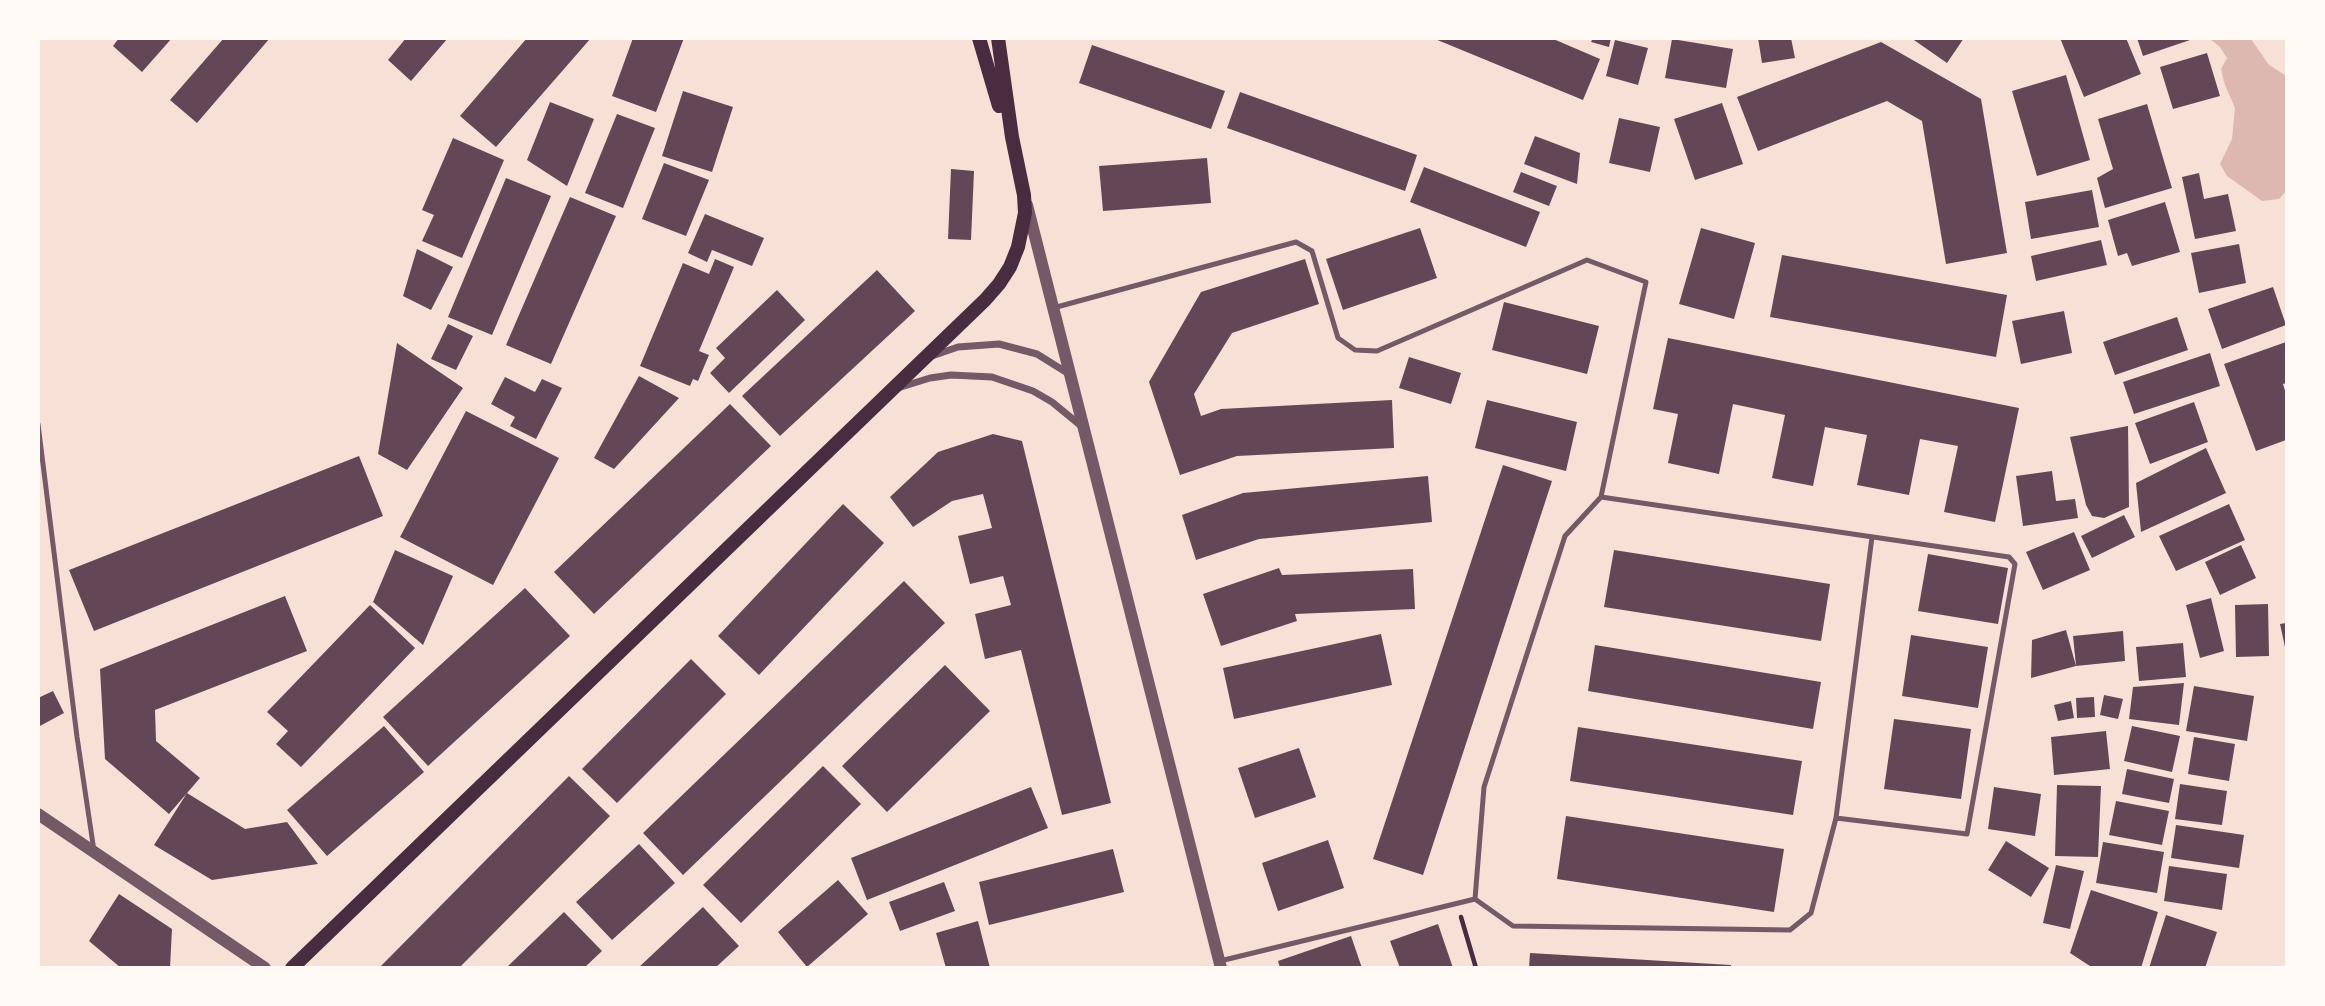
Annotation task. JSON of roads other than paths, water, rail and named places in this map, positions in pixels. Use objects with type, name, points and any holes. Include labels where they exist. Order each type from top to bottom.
[{"type":"main road","points":[[979,38],[1024,195]]},
{"type":"main road","points":[[292,968],[985,300],[1010,267],[1023,230],[1024,195],[1012,137],[998,38]]},
{"type":"street","points":[[1024,195],[1220,964]]},
{"type":"street","points":[[921,361],[958,347],[999,344],[1037,354],[1070,374]]},
{"type":"street","points":[[891,391],[940,376],[992,377],[1033,391],[1069,414],[1084,430]]},
{"type":"street","points":[[38,814],[265,968]]},
{"type":"lane","points":[[1053,308],[1296,242],[1311,251],[1338,338],[1355,350],[1377,351],[1587,260],[1646,282],[1601,497],[1565,536],[1484,788],[1475,899]]},
{"type":"lane","points":[[38,424],[94,852]]},
{"type":"lane","points":[[1601,497],[2009,557],[2015,564],[1967,834],[1836,818]]},
{"type":"lane","points":[[1220,964],[1475,899],[1513,926],[1790,930],[1811,914],[1836,818],[1872,537]]}]
